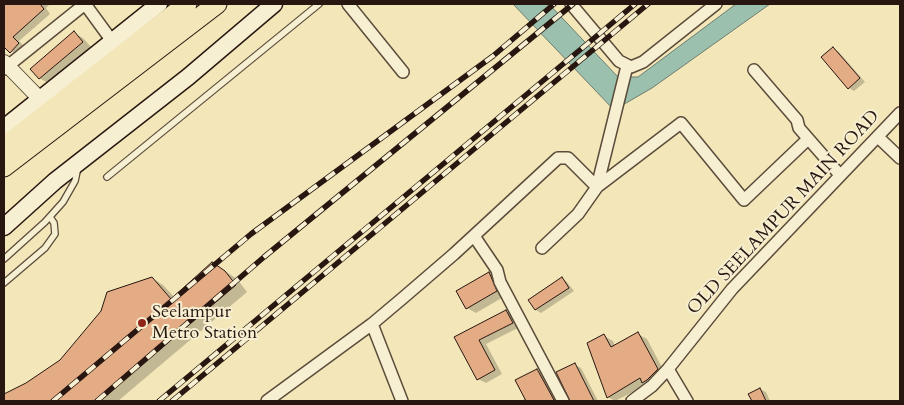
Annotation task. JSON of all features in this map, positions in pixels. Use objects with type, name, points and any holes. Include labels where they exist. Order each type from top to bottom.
[{"type":"highway","points":[[4,147],[187,4]]},
{"type":"highway","points":[[4,166],[217,4]]},
{"type":"main road","points":[[4,128],[39,98],[159,4]]},
{"type":"main road","points":[[4,226],[78,163],[188,77],[274,4]]},
{"type":"street","points":[[39,98],[5,66],[85,4],[112,41]]},
{"type":"street","points":[[348,4],[403,72]]},
{"type":"street","points":[[571,4],[626,71],[597,186]]},
{"type":"street","points":[[626,71],[643,62],[716,4]]},
{"type":"street","points":[[754,70],[798,120],[799,128],[840,175]]},
{"type":"street","name":"OLD SEELAMPUR MAIN ROAD","points":[[632,401],[652,386],[668,369],[732,289],[900,114]]},
{"type":"street","points":[[542,248],[578,214],[597,186],[681,123],[744,200],[808,139]]},
{"type":"street","points":[[878,137],[900,158]]},
{"type":"street","points":[[267,401],[372,324],[562,157],[568,158],[597,186]]},
{"type":"street","points":[[474,236],[497,270],[500,282],[563,401]]},
{"type":"street","points":[[372,324],[402,401]]},
{"type":"street","points":[[668,369],[687,401]]},
{"type":"lane","points":[[107,177],[319,4]]},
{"type":"lane","points":[[4,259],[50,217],[70,191],[78,163]]},
{"type":"lane","points":[[4,283],[45,248],[54,234],[54,223],[50,217]]},
{"type":"shaded area","points":[[513,4],[549,4],[618,77],[638,77],[736,4],[770,4],[652,88],[614,110]]},
{"type":"building","points":[[4,4],[40,4],[44,9],[13,37],[19,43],[10,53],[4,47]]},
{"type":"building","points":[[74,31],[83,42],[39,79],[30,69]]},
{"type":"building","points":[[833,47],[860,78],[848,89],[821,57]]},
{"type":"building","name":"Seelampur Metro Station","points":[[212,262],[225,271],[236,285],[99,401],[4,401],[4,394],[26,383],[60,360],[101,311],[107,292],[152,277],[171,299]]},
{"type":"building","points":[[489,272],[497,291],[466,309],[456,291]]},
{"type":"building","points":[[562,277],[569,288],[535,310],[528,300]]},
{"type":"building","points":[[506,310],[513,323],[479,340],[495,370],[477,380],[454,337]]},
{"type":"building","points":[[638,332],[658,369],[642,383],[640,378],[607,398],[587,343],[604,334],[611,347]]},
{"type":"building","points":[[575,363],[594,401],[570,401],[556,372]]},
{"type":"building","points":[[537,369],[554,400],[526,401],[515,380]]},
{"type":"building","points":[[760,388],[766,401],[752,401],[748,394]]},
{"type":"railway","points":[[53,401],[251,234],[493,56],[554,4]]},
{"type":"railway","points":[[97,401],[264,257],[573,4]]},
{"type":"railway","points":[[159,401],[635,4]]},
{"type":"railway","points":[[172,401],[648,4]]},
{"type":"place","name":"Seelampur Metro Station","points":[[142,323]]}]
